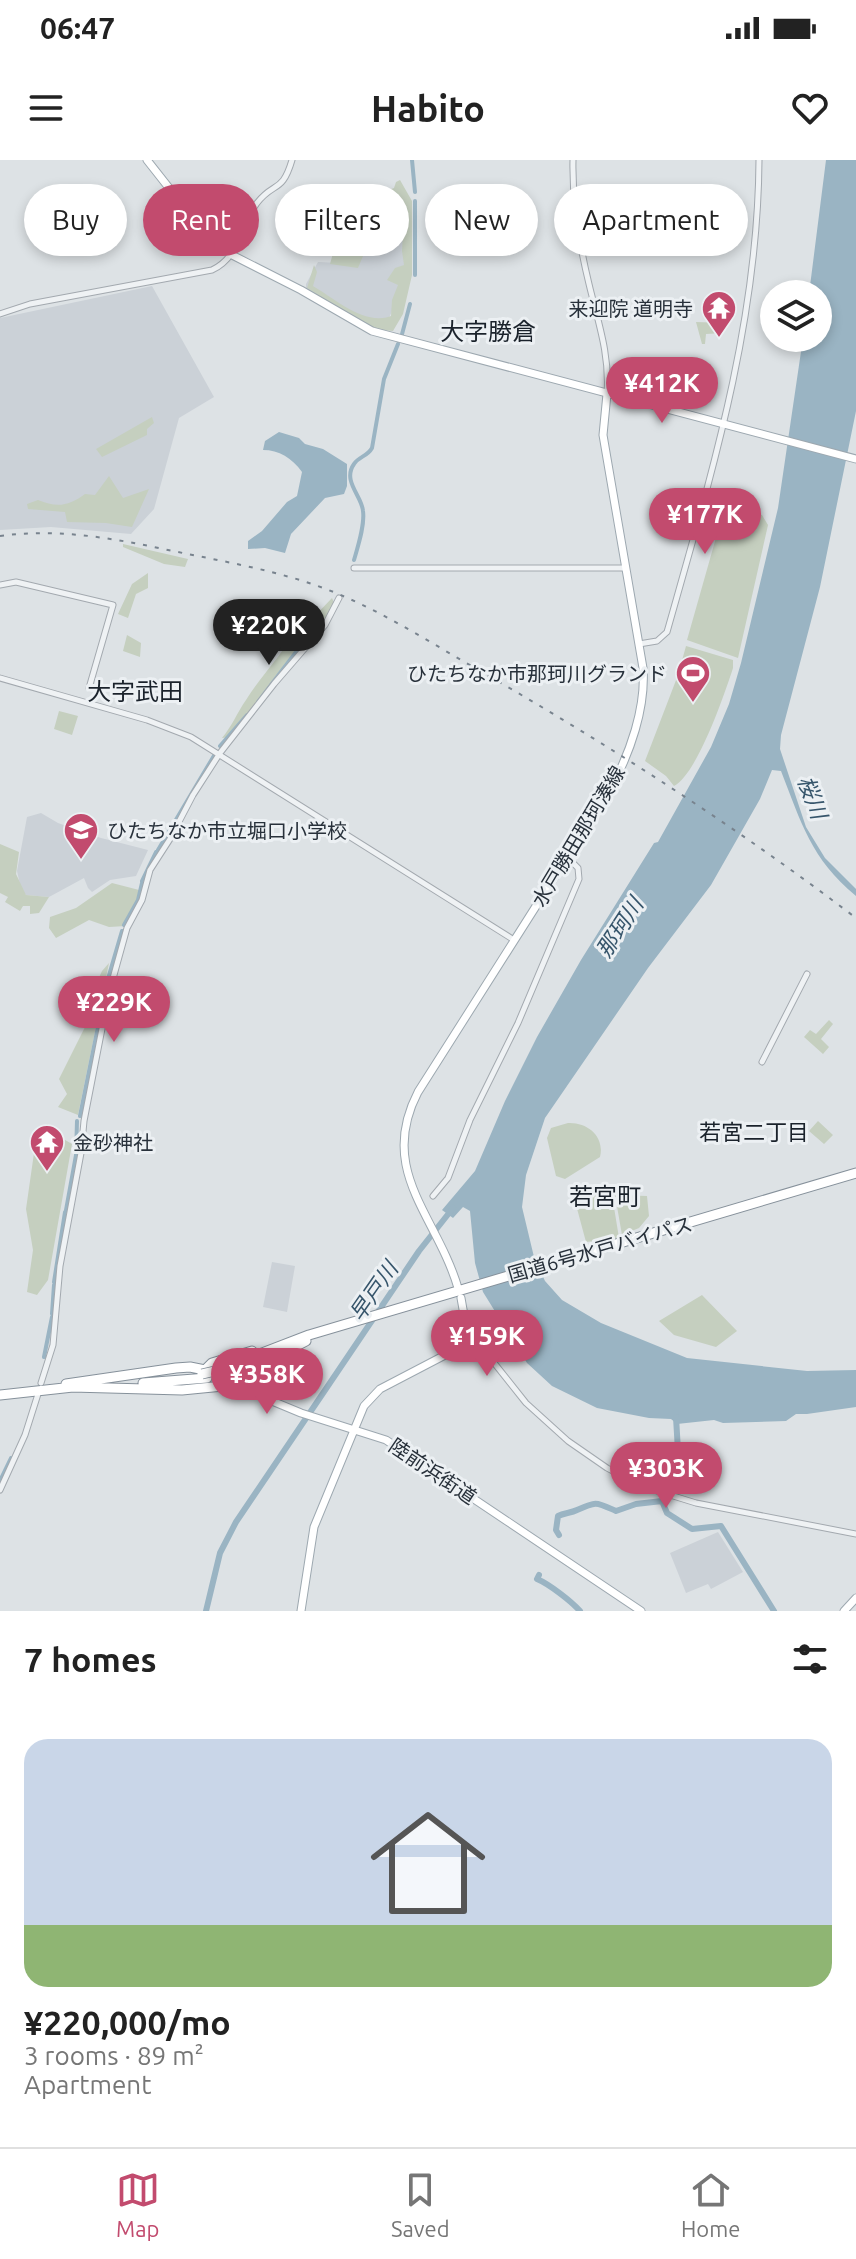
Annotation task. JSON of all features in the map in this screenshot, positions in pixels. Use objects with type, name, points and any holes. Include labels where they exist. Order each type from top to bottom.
[{"type":"highway","name":"国道6号水戸バイパス","points":[[69,1386],[210,1374],[308,1338],[856,1176]]},
{"type":"highway","points":[[244,1390],[240,1383],[243,1374],[308,1338]]},
{"type":"highway","points":[[0,1393],[69,1386],[182,1390],[223,1386],[244,1390]]},
{"type":"main road","points":[[147,160],[166,184]]},
{"type":"main road","points":[[234,256],[381,335],[856,459]]},
{"type":"main road","name":"水戸勝田那珂湊線","points":[[457,1343],[464,1321],[463,1292],[405,1170],[403,1142],[406,1120],[418,1092],[615,780],[639,714],[644,680],[603,435],[607,394]]},
{"type":"main road","points":[[301,1611],[314,1527],[364,1406],[373,1394],[442,1359],[457,1343]]},
{"type":"main road","name":"陸前浜街道","points":[[210,1374],[301,1413],[390,1442],[641,1611]]},
{"type":"main road","points":[[844,1611],[856,1598]]},
{"type":"street","points":[[259,201],[286,180],[292,160]]},
{"type":"street","points":[[573,160],[573,199],[607,355],[607,394]]},
{"type":"street","points":[[639,644],[657,641],[667,632],[725,425],[748,303],[759,160]]},
{"type":"street","points":[[0,314],[30,304],[212,270],[231,256]]},
{"type":"street","points":[[354,568],[625,568]]},
{"type":"street","points":[[0,585],[16,582],[113,605],[89,688]]},
{"type":"street","points":[[41,1383],[52,1346],[60,1266],[84,1121],[113,977],[127,928],[142,900],[150,870],[193,795],[220,753],[325,625],[339,598]]},
{"type":"street","points":[[0,678],[162,724],[220,753],[514,940]]},
{"type":"street","points":[[433,1196],[452,1170],[470,1120],[518,1023],[579,879],[578,868],[567,857]]},
{"type":"street","points":[[762,1062],[807,974]]},
{"type":"street","points":[[457,1343],[491,1359],[526,1403],[568,1441],[607,1468],[641,1486],[680,1499],[856,1534]]},
{"type":"street","points":[[0,1490],[38,1394]]},
{"type":"shaded area","points":[[360,256],[407,256],[404,285],[382,333],[306,290],[318,262],[356,264]]},
{"type":"shaded area","points":[[152,286],[214,397],[179,418],[154,509],[131,534],[51,527],[0,530],[0,318]]},
{"type":"shaded area","name":"ひたちなか市立堀口小学校","points":[[41,813],[58,823],[101,838],[148,850],[136,876],[110,880],[92,892],[84,878],[49,897],[26,895],[21,889],[17,871],[27,817]]},
{"type":"shaded area","points":[[272,1262],[295,1266],[287,1312],[263,1307]]},
{"type":"shaded area","points":[[718,1532],[743,1572],[711,1589],[708,1584],[686,1593],[670,1553]]},
{"type":"green space","points":[[409,196],[412,201],[412,275],[403,314],[393,331],[381,330],[359,321],[307,288],[314,265],[317,272],[313,286],[340,304],[371,317],[391,316],[392,300],[398,285],[387,280],[395,268],[404,265],[403,256],[409,256]]},
{"type":"green space","points":[[332,256],[363,256],[358,268],[330,264]]},
{"type":"green space","points":[[696,322],[724,323],[724,333],[706,334],[705,344],[702,344]]},
{"type":"green space","points":[[152,417],[154,423],[147,429],[147,435],[102,457],[96,449]]},
{"type":"green space","points":[[109,476],[123,498],[149,489],[132,527],[67,522],[65,512],[28,509],[27,504],[38,500],[63,504],[85,494],[95,495]]},
{"type":"green space","points":[[725,506],[762,515],[768,525],[738,658],[687,640]]},
{"type":"green space","points":[[123,544],[188,559],[185,567],[164,564],[123,547]]},
{"type":"green space","points":[[148,573],[148,588],[136,594],[128,618],[118,614],[132,584]]},
{"type":"green space","points":[[332,598],[335,605],[328,618],[231,737],[222,738],[297,626],[310,621]]},
{"type":"green space","points":[[127,635],[141,643],[140,657],[123,651]]},
{"type":"green space","name":"ひたちなか市那珂川グランド","points":[[686,646],[733,660],[733,668],[700,751],[683,779],[674,786],[645,761]]},
{"type":"green space","points":[[59,711],[78,716],[72,735],[54,729]]},
{"type":"green space","points":[[0,844],[19,852],[16,874],[26,895],[49,897],[39,913],[30,914],[30,906],[23,906],[20,911],[5,902],[8,897],[0,893]]},
{"type":"green space","points":[[112,883],[143,891],[126,926],[109,927],[89,920],[56,938],[49,928],[50,917],[76,908]]},
{"type":"green space","points":[[109,963],[78,1115],[58,1107],[67,1094],[59,1079],[85,1027],[86,1006]]},
{"type":"green space","points":[[829,1020],[833,1024],[821,1039],[829,1047],[823,1054],[804,1037],[810,1030],[816,1034]]},
{"type":"green space","points":[[818,1121],[833,1135],[824,1144],[809,1131]]},
{"type":"green space","points":[[568,1123],[582,1125],[593,1132],[601,1150],[600,1157],[565,1179],[556,1176],[547,1138],[551,1128]]},
{"type":"green space","points":[[47,1124],[72,1144],[48,1280],[37,1295],[27,1292],[33,1250],[26,1209],[34,1153]]},
{"type":"green space","points":[[593,1189],[612,1195],[619,1238],[586,1242],[572,1190]]},
{"type":"green space","points":[[615,1195],[647,1196],[649,1216],[639,1228],[622,1235]]},
{"type":"green space","points":[[702,1295],[737,1331],[716,1347],[674,1335],[659,1321]]},
{"type":"water","name":"那珂川","points":[[826,160],[856,160],[856,411],[820,587],[780,749],[806,827],[825,858],[856,889],[856,896],[818,854],[781,771],[772,770],[760,799],[711,885],[648,968],[545,1118],[526,1175],[522,1207],[534,1257],[545,1281],[562,1300],[601,1323],[687,1358],[807,1371],[856,1370],[856,1407],[796,1414],[786,1421],[723,1423],[714,1420],[677,1424],[671,1419],[597,1408],[552,1386],[527,1363],[483,1292],[475,1263],[470,1211],[463,1207],[453,1218],[442,1210],[475,1171],[537,1037],[581,960],[654,843],[658,842],[711,747],[729,704],[778,508],[801,352],[832,352],[832,280],[811,280]]},
{"type":"water","points":[[279,432],[323,449],[347,464],[344,494],[325,498],[291,534],[285,553],[265,548],[248,549],[248,541],[297,496],[302,472],[285,456],[263,450],[265,441]]},
{"type":"waterway","points":[[412,160],[415,192]]},
{"type":"waterway","points":[[415,201],[415,275]]},
{"type":"waterway","points":[[401,338],[410,304]]},
{"type":"waterway","points":[[354,560],[363,517],[362,505],[351,482],[351,470],[356,461],[372,448],[384,379],[398,344]]},
{"type":"waterway","points":[[258,702],[306,639]]},
{"type":"waterway","points":[[220,746],[247,715]]},
{"type":"waterway","points":[[158,850],[215,754]]},
{"type":"waterway","points":[[142,881],[156,852]]},
{"type":"waterway","points":[[124,925],[138,900],[142,883]]},
{"type":"waterway","points":[[80,1116],[107,982],[122,931]]},
{"type":"waterway","points":[[66,1210],[76,1155],[77,1121]]},
{"type":"waterway","name":"早戸川","points":[[206,1611],[220,1553],[236,1522],[419,1251],[453,1208]]},
{"type":"waterway","points":[[54,1282],[65,1212]]},
{"type":"waterway","points":[[52,1314],[54,1285]]},
{"type":"waterway","points":[[44,1357],[52,1317]]},
{"type":"waterway","points":[[671,1480],[678,1451],[676,1417]]},
{"type":"waterway","points":[[0,1481],[11,1458]]},
{"type":"waterway","points":[[662,1501],[667,1513],[692,1529],[721,1526],[774,1611]]},
{"type":"waterway","points":[[559,1535],[556,1530],[558,1516],[589,1505],[600,1504],[616,1511],[636,1504],[662,1501]]},
{"type":"waterway","points":[[539,1575],[537,1579],[560,1593],[580,1611]]},
{"type":"railway","points":[[0,536],[42,533],[126,542],[268,571],[347,598],[428,640],[629,760],[767,853],[856,918]]},
{"type":"place","name":"来迎院 道明寺","points":[[719,339]]},
{"type":"place","name":"ひたちなか市那珂川グランド","points":[[693,704]]},
{"type":"place","name":"ひたちなか市立堀口小学校","points":[[81,861]]},
{"type":"place","name":"金砂神社","points":[[47,1173]]},
{"type":"district","name":"大字勝倉","points":[[488,331]]},
{"type":"district","name":"大字武田","points":[[135,691]]},
{"type":"district","name":"若宮二丁目","points":[[754,1131]]},
{"type":"district","name":"若宮町","points":[[605,1196]]},
{"type":"water label","name":"桜川","points":[[813,797]]}]
